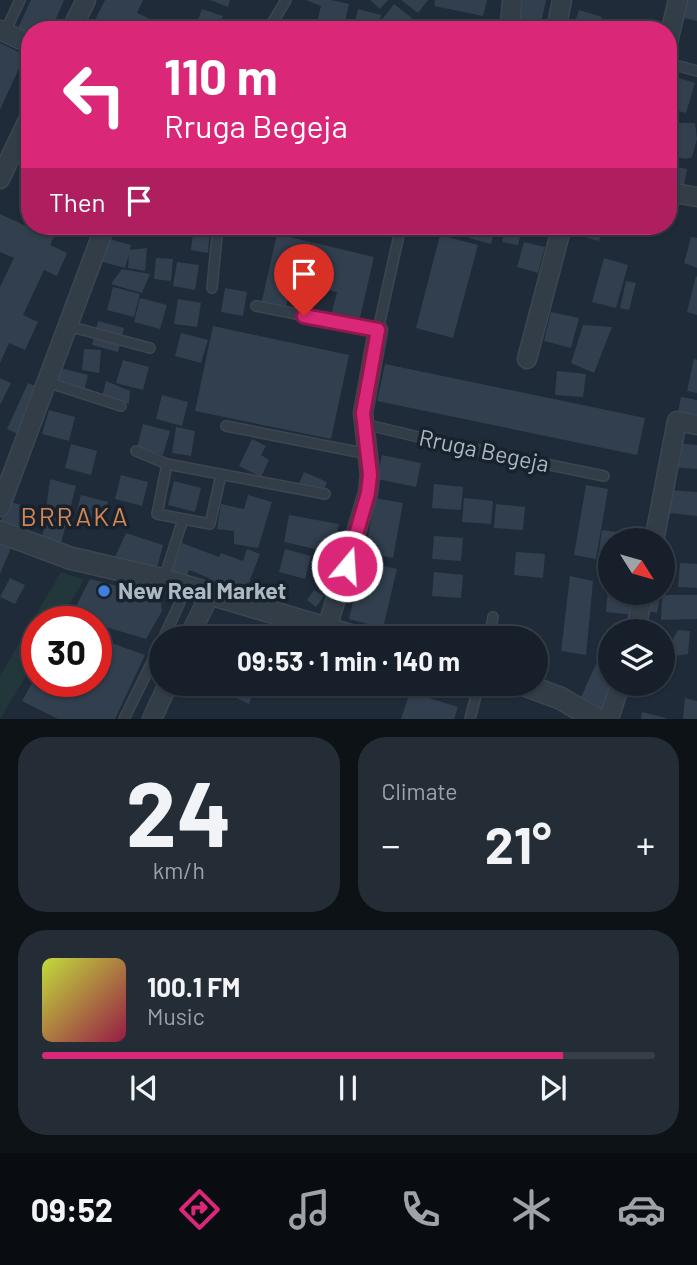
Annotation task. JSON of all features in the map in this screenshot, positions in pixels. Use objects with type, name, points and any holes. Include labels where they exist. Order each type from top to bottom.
[{"type":"street","points":[[76,21],[86,0]]},
{"type":"street","points":[[510,21],[512,0]]},
{"type":"street","points":[[558,21],[562,0]]},
{"type":"street","points":[[673,21],[678,0]]},
{"type":"street","points":[[2,31],[21,40]]},
{"type":"street","points":[[0,179],[21,135]]},
{"type":"street","points":[[677,194],[697,197]]},
{"type":"street","points":[[0,507],[102,235]]},
{"type":"street","points":[[527,359],[560,235]]},
{"type":"street","points":[[328,626],[364,513],[370,475],[364,424],[364,394],[378,330]]},
{"type":"street","points":[[656,528],[677,421],[697,425]]},
{"type":"street","points":[[0,532],[70,558],[164,580],[320,626]]},
{"type":"street","points":[[194,626],[209,594]]},
{"type":"street","points":[[548,694],[596,719]]},
{"type":"street","points":[[152,719],[162,696]]},
{"type":"street","points":[[609,719],[616,696]]},
{"type":"lane","points":[[2,31],[20,0]]},
{"type":"lane","points":[[273,21],[286,0]]},
{"type":"lane","points":[[677,65],[697,71]]},
{"type":"lane","points":[[212,288],[217,235]]},
{"type":"lane","points":[[256,306],[378,330],[399,236]]},
{"type":"lane","points":[[67,326],[150,348]]},
{"type":"lane","points":[[47,382],[121,406]]},
{"type":"lane","name":"Rruga Begeja","points":[[364,424],[604,476]]},
{"type":"lane","points":[[226,426],[368,454]]},
{"type":"lane","points":[[136,451],[167,464],[325,494]]},
{"type":"lane","points":[[167,464],[157,514],[210,524],[221,475]]},
{"type":"lane","points":[[164,580],[183,519]]},
{"type":"lane","points":[[169,626],[187,587]]},
{"type":"lane","points":[[491,626],[493,618]]},
{"type":"lane","points":[[124,719],[149,668]]},
{"type":"lane","points":[[470,719],[476,696]]},
{"type":"green space","points":[[61,572],[84,580],[68,606],[41,606]]},
{"type":"green space","points":[[21,640],[21,684],[0,719],[0,676]]},
{"type":"building","points":[[31,0],[64,0],[55,21],[21,21]]},
{"type":"building","points":[[105,0],[143,0],[137,13],[150,19],[149,21],[94,21]]},
{"type":"building","points":[[210,0],[230,0],[228,7]]},
{"type":"building","points":[[306,0],[331,0],[349,4],[345,21],[317,21],[321,6]]},
{"type":"building","points":[[370,0],[388,0],[380,9]]},
{"type":"building","points":[[401,0],[428,0],[418,13]]},
{"type":"building","points":[[435,0],[487,0],[483,16],[434,6]]},
{"type":"building","points":[[517,0],[546,0],[541,21],[514,18]]},
{"type":"building","points":[[684,0],[697,0],[697,21],[680,17]]},
{"type":"building","points":[[394,4],[412,18],[410,21],[381,21]]},
{"type":"building","points":[[202,9],[223,16],[221,21],[197,21]]},
{"type":"building","points":[[358,9],[381,15],[380,21],[355,21]]},
{"type":"building","points":[[579,10],[602,17],[601,21],[575,21]]},
{"type":"building","points":[[0,43],[21,53],[21,64],[0,110]]},
{"type":"building","points":[[677,77],[695,83],[686,113],[677,110]]},
{"type":"building","points":[[677,123],[695,123],[697,139],[692,157],[677,157]]},
{"type":"building","points":[[677,167],[687,169],[684,185],[677,184]]},
{"type":"building","points":[[0,214],[21,224],[21,235],[55,235],[50,245],[67,253],[57,276],[44,270],[23,315],[38,322],[25,350],[9,343],[0,363],[0,287],[14,258],[0,252]]},
{"type":"building","points":[[193,235],[210,235],[208,253],[191,250]]},
{"type":"building","points":[[277,235],[374,257],[358,326],[330,320],[337,292],[292,282],[284,315],[260,309]]},
{"type":"building","points":[[440,235],[478,245],[453,338],[416,328]]},
{"type":"building","points":[[470,235],[494,235],[491,244],[469,238]]},
{"type":"building","points":[[503,235],[520,235],[518,245],[502,242]]},
{"type":"building","points":[[577,235],[601,235],[599,241]]},
{"type":"building","points":[[691,237],[697,238],[697,268],[684,263]]},
{"type":"building","points":[[105,238],[131,245],[130,250],[147,248],[145,271],[128,268],[129,254],[125,268],[99,261]]},
{"type":"building","points":[[524,242],[545,247],[538,273],[517,267]]},
{"type":"building","points":[[156,258],[173,259],[171,281],[154,279]]},
{"type":"building","points":[[604,258],[628,265],[616,308],[592,302]]},
{"type":"building","points":[[177,262],[199,265],[195,290],[173,286]]},
{"type":"building","points":[[122,269],[150,274],[142,293],[111,284]]},
{"type":"building","points":[[697,277],[697,315],[687,312]]},
{"type":"building","points":[[626,281],[636,283],[629,310],[620,308]]},
{"type":"building","points":[[113,287],[140,294],[134,317],[107,310]]},
{"type":"building","points":[[225,288],[247,292],[243,316],[221,312]]},
{"type":"building","points":[[140,298],[167,305],[160,329],[134,322]]},
{"type":"building","points":[[178,299],[201,303],[197,327],[174,324]]},
{"type":"building","points":[[551,312],[579,318],[571,348],[544,341]]},
{"type":"building","points":[[98,321],[124,328],[118,352],[92,345]]},
{"type":"building","points":[[583,325],[612,327],[594,373],[571,363]]},
{"type":"building","points":[[213,326],[349,355],[331,439],[195,411]]},
{"type":"building","points":[[181,333],[208,340],[201,363],[175,356]]},
{"type":"building","points":[[84,349],[101,350],[99,373],[82,370]]},
{"type":"building","points":[[694,359],[697,360],[697,393],[687,391]]},
{"type":"building","points":[[123,360],[149,367],[143,390],[116,383]]},
{"type":"building","points":[[385,364],[645,418],[637,455],[377,401]]},
{"type":"building","points":[[61,368],[88,375],[82,398],[55,391]]},
{"type":"building","points":[[557,371],[586,374],[583,397],[555,395]]},
{"type":"building","points":[[0,378],[11,383],[0,405]]},
{"type":"building","points":[[106,381],[130,391],[129,404],[102,397]]},
{"type":"building","points":[[28,383],[41,388],[20,435],[7,429]]},
{"type":"building","points":[[162,395],[188,402],[182,426],[156,419]]},
{"type":"building","points":[[681,397],[697,400],[697,421],[677,416]]},
{"type":"building","points":[[49,410],[75,417],[69,441],[42,434]]},
{"type":"building","points":[[143,424],[170,431],[163,455],[137,448]]},
{"type":"building","points":[[176,427],[195,431],[191,456],[172,453]]},
{"type":"building","points":[[252,439],[266,446],[261,455],[269,460],[261,477],[239,466]]},
{"type":"building","points":[[674,443],[697,445],[697,469],[672,467]]},
{"type":"building","points":[[71,444],[97,451],[91,475],[65,468]]},
{"type":"building","points":[[382,455],[421,463],[416,487],[377,479]]},
{"type":"building","points":[[304,472],[327,482],[321,496],[298,486]]},
{"type":"building","points":[[121,475],[148,482],[142,506],[115,499]]},
{"type":"building","points":[[50,479],[76,486],[60,547],[42,540]]},
{"type":"building","points":[[174,481],[201,488],[195,512],[168,505]]},
{"type":"building","points":[[434,484],[463,487],[461,510],[432,508]]},
{"type":"building","points":[[586,485],[608,489],[601,528],[598,528],[596,559],[574,555]]},
{"type":"building","points":[[671,490],[697,492],[697,516],[669,513]]},
{"type":"building","points":[[81,495],[108,502],[102,526],[75,519]]},
{"type":"building","points":[[248,495],[272,502],[258,548],[234,544],[234,531],[217,529],[221,504],[244,509]]},
{"type":"building","points":[[375,498],[403,503],[393,558],[365,553]]},
{"type":"building","points":[[464,498],[493,501],[491,524],[462,522]]},
{"type":"building","points":[[6,501],[33,508],[27,532],[0,525]]},
{"type":"building","points":[[496,504],[525,507],[523,530],[494,528]]},
{"type":"building","points":[[289,515],[339,524],[333,553],[284,542]]},
{"type":"building","points":[[126,533],[163,545],[157,568],[115,557]]},
{"type":"building","points":[[434,536],[463,538],[461,561],[432,559]]},
{"type":"building","points":[[0,543],[11,548],[0,574]]},
{"type":"building","points":[[182,543],[219,557],[221,553],[243,561],[247,549],[260,554],[243,598],[206,584],[209,578],[189,570],[186,579],[170,574]]},
{"type":"building","points":[[285,549],[311,556],[305,579],[279,572]]},
{"type":"building","points":[[516,552],[545,554],[543,578],[514,575]]},
{"type":"building","points":[[363,561],[397,569],[383,626],[349,619]]},
{"type":"building","points":[[680,563],[697,564],[697,588],[678,587]]},
{"type":"building","points":[[434,572],[463,575],[461,598],[432,596]]},
{"type":"building","points":[[570,576],[593,581],[586,655],[561,651]]},
{"type":"building","points":[[10,578],[25,585],[15,604],[0,597]]},
{"type":"building","points":[[90,579],[156,596],[162,611],[153,626],[149,626],[146,639],[112,629],[112,606],[76,606]]},
{"type":"building","points":[[314,590],[324,596],[316,607],[307,600]]},
{"type":"building","points":[[676,595],[697,595],[697,619],[661,619],[662,606],[676,606]]},
{"type":"building","points":[[607,606],[636,606],[635,615],[606,612]]},
{"type":"building","points":[[645,606],[658,606],[657,613],[644,610]]},
{"type":"building","points":[[678,630],[690,631],[688,654],[675,656],[675,635]]},
{"type":"building","points":[[112,643],[145,655],[115,719],[58,719],[22,701],[24,697],[112,697]]},
{"type":"building","points":[[598,662],[598,696],[608,696],[604,715],[580,699]]},
{"type":"building","points":[[232,696],[252,696],[249,704]]},
{"type":"building","points":[[409,696],[423,696],[458,707],[454,719],[401,719]]},
{"type":"building","points":[[685,698],[697,701],[697,719],[683,719]]},
{"type":"building","points":[[642,712],[666,718],[666,719],[641,719]]},
{"type":"place","name":"New Real Market","points":[[104,591]]},
{"type":"district","name":"BRRAKA","points":[[75,517]]},
{"type":"route","points":[[304,316],[378,330],[364,394],[363,413],[370,475],[368,493],[347,566]]}]
